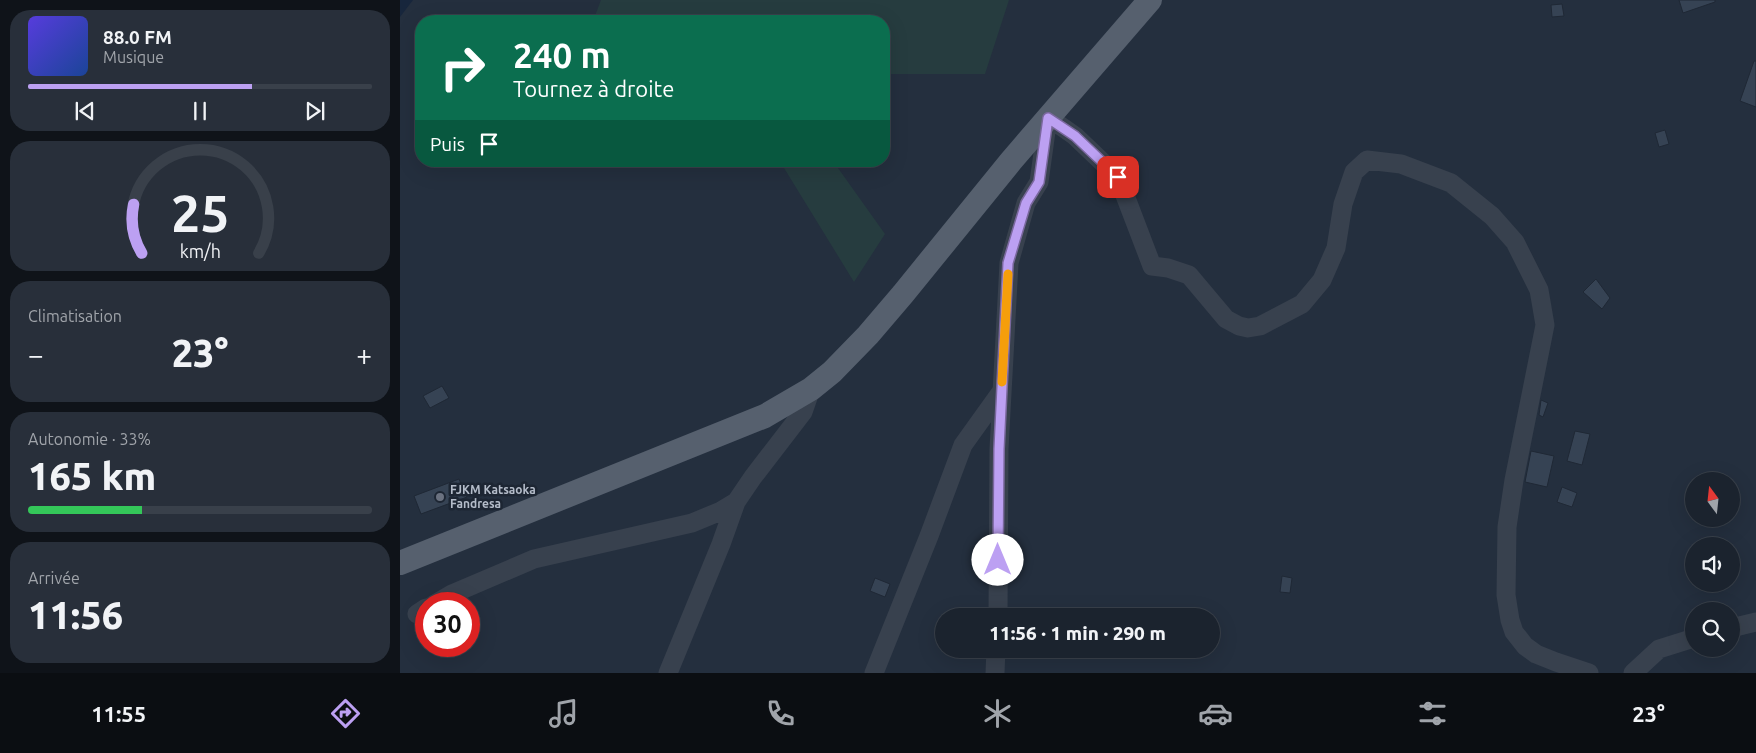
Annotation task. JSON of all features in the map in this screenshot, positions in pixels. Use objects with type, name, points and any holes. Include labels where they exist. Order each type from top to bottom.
[{"type":"main road","points":[[400,563],[765,416],[811,389],[832,372],[868,335],[1048,118],[1150,0]]},
{"type":"street","points":[[998,608],[999,449],[1008,263],[1026,203],[1039,182],[1048,118],[1075,136],[1118,177],[1152,266],[1168,268],[1189,275],[1226,319],[1238,326],[1248,328],[1260,326],[1302,304],[1322,280],[1336,248],[1343,204],[1354,172],[1367,160],[1401,164],[1451,183],[1492,216],[1515,242],[1526,262],[1539,290],[1545,325],[1514,480],[1507,527],[1506,595],[1510,620],[1514,632],[1525,646],[1536,654],[1589,673]]},
{"type":"street","points":[[668,673],[721,544],[736,502],[803,412],[811,389]]},
{"type":"street","points":[[874,673],[926,545],[963,445],[1001,392]]},
{"type":"street","points":[[457,592],[534,559],[692,523],[721,511],[736,502]]},
{"type":"street","points":[[1740,626],[1756,622]]},
{"type":"street","points":[[1633,673],[1659,649],[1685,641]]},
{"type":"street","points":[[995,673],[996,658]]},
{"type":"green space","points":[[601,0],[1009,0],[985,74],[890,74],[890,15],[595,15]]},
{"type":"green space","points":[[782,167],[837,167],[885,234],[854,282]]},
{"type":"water","points":[[400,0],[413,0],[400,17]]},
{"type":"building","points":[[1679,0],[1715,0],[1715,2],[1683,13]]},
{"type":"building","points":[[1562,4],[1564,16],[1552,17],[1551,5]]},
{"type":"building","points":[[1754,61],[1756,61],[1756,107],[1740,101]]},
{"type":"building","points":[[1665,130],[1669,144],[1659,147],[1655,133]]},
{"type":"building","points":[[1596,279],[1610,298],[1602,309],[1583,292]]},
{"type":"building","points":[[442,386],[449,398],[430,408],[423,396]]},
{"type":"building","points":[[1541,400],[1548,403],[1543,417],[1539,415]]},
{"type":"building","points":[[1575,431],[1590,434],[1582,465],[1567,461]]},
{"type":"building","points":[[1531,451],[1554,456],[1547,487],[1525,482]]},
{"type":"building","name":"FJKM Katsaoka Fandresa","points":[[459,479],[467,497],[421,514],[414,496]]},
{"type":"building","points":[[1562,487],[1577,493],[1572,507],[1557,502]]},
{"type":"building","points":[[1282,576],[1292,578],[1290,593],[1280,592]]},
{"type":"building","points":[[875,578],[890,584],[885,597],[870,591]]},
{"type":"slow traffic","points":[[1002,382],[1008,274]]},
{"type":"place","name":"FJKM Katsaoka Fandresa","points":[[440,497]]},
{"type":"route","points":[[998,560],[999,449],[1008,263],[1026,203],[1039,182],[1048,118],[1075,136],[1118,177]]}]
